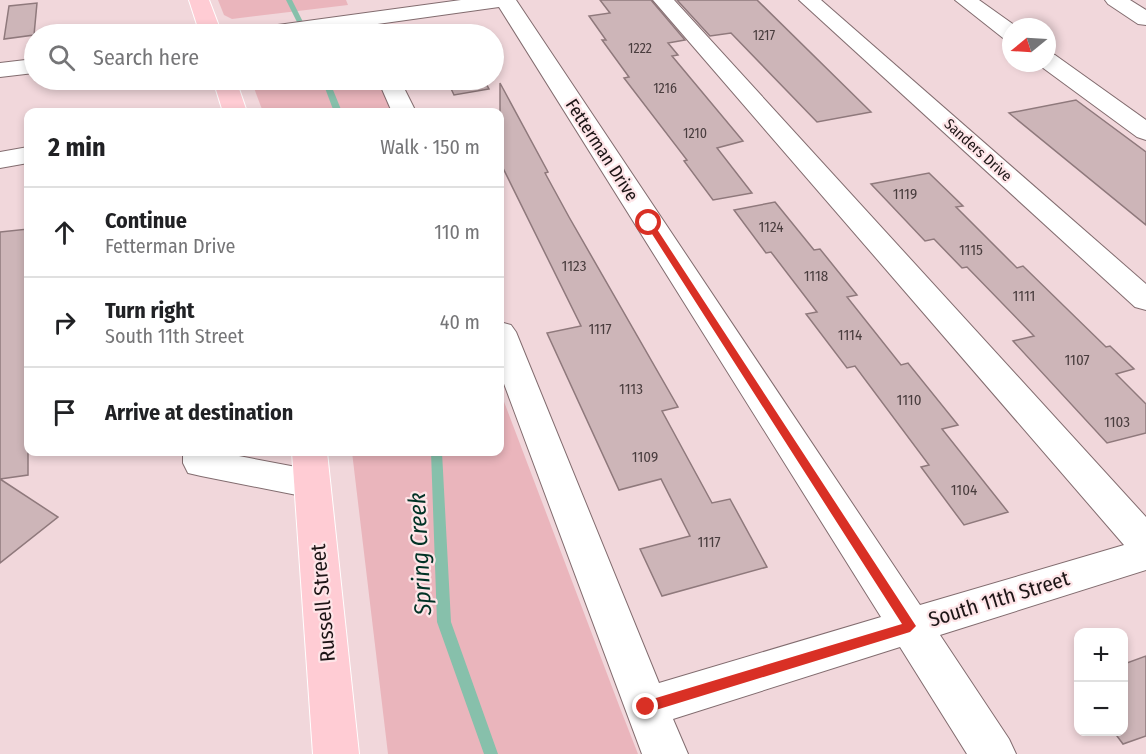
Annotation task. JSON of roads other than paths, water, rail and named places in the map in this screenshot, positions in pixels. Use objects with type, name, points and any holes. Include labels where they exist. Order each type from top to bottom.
[{"type":"main road","points":[[199,0],[208,24]]},
{"type":"main road","points":[[228,90],[234,108]]},
{"type":"main road","name":"Russell Street","points":[[311,468],[336,754]]},
{"type":"street","points":[[353,0],[363,24]]},
{"type":"street","points":[[385,24],[506,0]]},
{"type":"street","name":"Fetterman Drive","points":[[506,0],[993,754]]},
{"type":"street","points":[[663,0],[1146,543]]},
{"type":"street","name":"Sanders Drive","points":[[809,0],[1146,300]]},
{"type":"street","points":[[965,0],[1002,27]]},
{"type":"street","points":[[1115,0],[1146,19]]},
{"type":"street","points":[[0,70],[24,67]]},
{"type":"street","points":[[1056,67],[1146,132]]},
{"type":"street","points":[[394,90],[402,108]]},
{"type":"street","points":[[0,160],[24,156]]},
{"type":"street","points":[[504,342],[665,754]]},
{"type":"street","points":[[201,456],[201,464],[311,468]]},
{"type":"street","name":"South 11th Street","points":[[646,707],[1146,554]]},
{"type":"waterway","name":"Spring Creek","points":[[289,0],[301,24]]},
{"type":"waterway","name":"Spring Creek","points":[[329,90],[336,108]]},
{"type":"waterway","name":"Spring Creek","points":[[436,456],[444,622],[491,754]]}]
